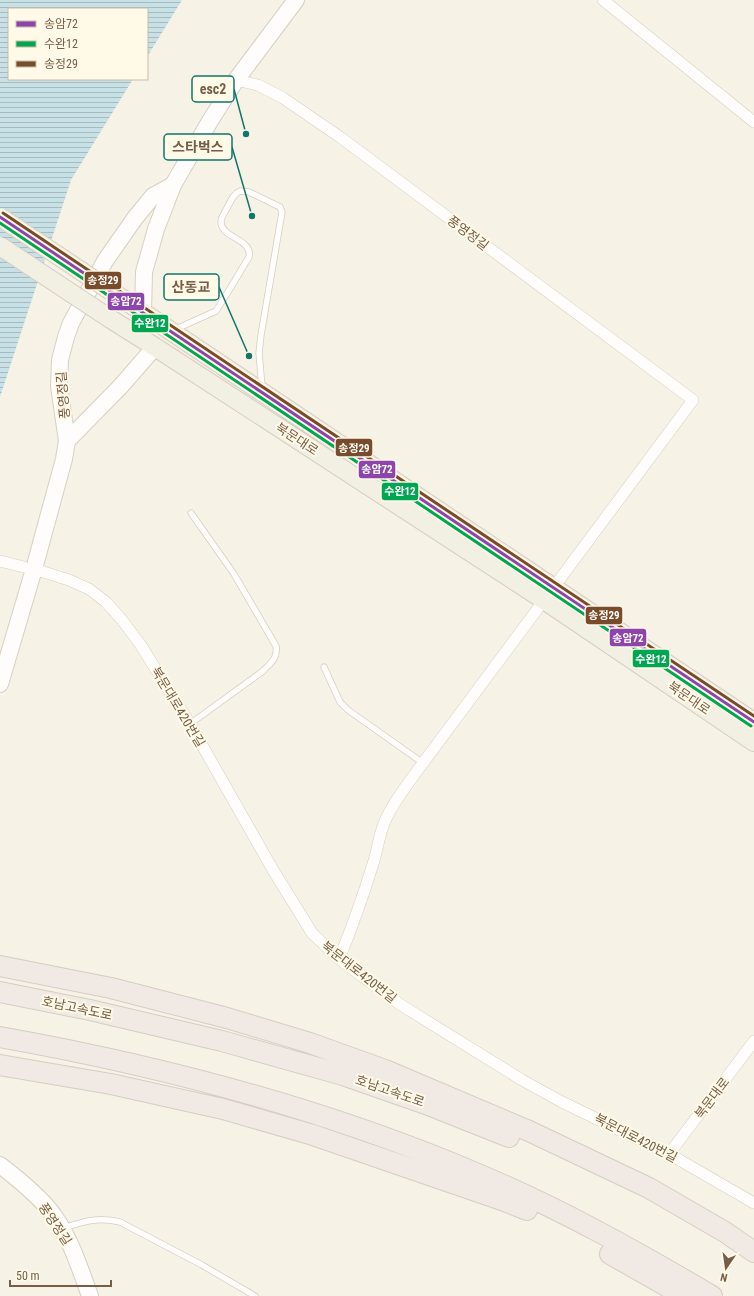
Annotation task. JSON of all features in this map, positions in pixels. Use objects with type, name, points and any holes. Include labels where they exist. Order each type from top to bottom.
[{"type":"highway","points":[[9,968],[111,988],[227,1018],[310,1043],[385,1070],[529,1131],[649,1188],[725,1232],[754,1252]]},
{"type":"highway","name":"호남고속도로","points":[[6,993],[90,1010],[222,1041],[343,1075],[426,1104],[564,1161],[634,1195],[754,1261]]},
{"type":"highway","points":[[2,1038],[154,1068],[222,1085],[357,1127],[478,1174],[543,1204],[589,1226],[712,1296]]},
{"type":"highway","points":[[0,1065],[110,1084],[223,1109],[320,1138],[502,1200],[547,1219],[684,1296]]},
{"type":"main road","name":"북문대로","points":[[0,217],[262,392],[549,594],[754,742]]},
{"type":"main road","name":"북문대로","points":[[0,246],[109,318],[754,722]]},
{"type":"street","points":[[143,312],[144,272],[156,229],[173,185],[210,121],[236,80],[296,0]]},
{"type":"street","points":[[603,0],[754,122]]},
{"type":"street","name":"풍영정길","points":[[236,80],[258,85],[283,98],[340,137],[693,400],[549,594]]},
{"type":"street","name":"풍영정길","points":[[0,684],[29,568],[64,459],[67,441],[59,386],[60,360],[66,337],[71,323],[105,262],[135,218],[153,196],[173,185]]},
{"type":"street","points":[[67,441],[120,387],[155,347]]},
{"type":"street","name":"북문대로420번길","points":[[4,562],[69,580],[89,589],[106,602],[140,644],[190,724],[273,870],[312,934],[339,959],[401,1005],[522,1080],[562,1102],[669,1154],[754,1203]]},
{"type":"street","points":[[339,959],[352,927],[372,866],[380,834],[386,819],[422,763],[549,594]]},
{"type":"street","name":"북문대로","points":[[669,1154],[754,1042]]},
{"type":"street","name":"풍영정길","points":[[0,1165],[25,1185],[48,1208],[62,1229],[73,1250],[90,1296]]},
{"type":"lane","points":[[171,331],[216,311],[249,257],[249,251],[245,245],[224,230],[221,223],[221,219],[233,196],[240,191],[249,192],[280,207],[282,212],[263,320],[259,353],[262,392]]},
{"type":"lane","points":[[190,724],[263,671],[273,662],[277,650],[234,574],[191,513]]},
{"type":"lane","points":[[324,667],[340,702],[348,710],[422,763]]},
{"type":"lane","points":[[62,1229],[84,1221],[109,1220],[120,1222],[202,1265],[255,1296]]},
{"type":"water","points":[[0,0],[182,0],[148,55],[148,8],[8,8],[8,80],[132,80],[71,180],[0,397]]},
{"type":"transit line","name":"송정29","points":[[3,213],[754,716]]},
{"type":"transit line","name":"송암72","points":[[0,217],[754,722]]},
{"type":"transit line","name":"수완12","points":[[0,223],[751,726]]},
{"type":"place","name":"esc2","points":[[246,134]]},
{"type":"place","name":"스타벅스","points":[[252,216]]},
{"type":"place","name":"산동교","points":[[249,356]]}]
